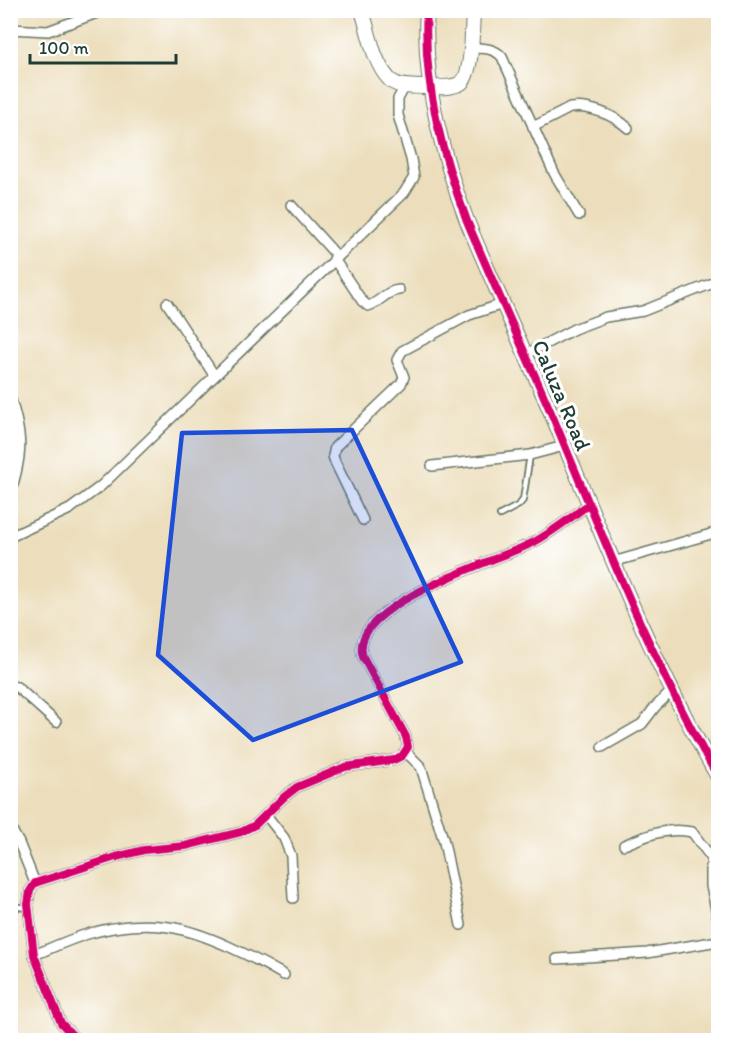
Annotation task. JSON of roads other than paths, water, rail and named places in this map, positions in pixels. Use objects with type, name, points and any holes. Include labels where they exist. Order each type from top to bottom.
[{"type":"street","points":[[10,28],[48,31],[105,10]]},
{"type":"street","points":[[362,10],[382,70],[391,81],[405,86],[432,87],[448,87],[460,83],[465,78],[471,48],[473,10]]},
{"type":"street","name":"Caluza Road","points":[[427,10],[428,57],[437,124],[455,190],[639,624],[693,734],[718,777]]},
{"type":"street","points":[[471,48],[498,52],[506,64],[554,173],[579,215]]},
{"type":"street","points":[[11,536],[70,509],[88,497],[411,185],[414,170],[397,107],[398,99],[405,86]]},
{"type":"street","points":[[533,127],[570,108],[577,107],[602,112],[628,128]]},
{"type":"street","points":[[291,205],[335,258],[362,301],[368,306],[386,293],[399,291]]},
{"type":"street","points":[[524,355],[573,328],[606,317],[643,311],[718,281]]},
{"type":"street","points":[[167,303],[214,375]]},
{"type":"street","points":[[363,520],[335,462],[333,456],[335,447],[401,384],[404,375],[397,360],[402,351],[469,315],[503,304]]},
{"type":"street","points":[[10,397],[19,424],[20,444],[18,466],[10,494]]},
{"type":"street","points":[[432,466],[530,455],[564,446]]},
{"type":"street","points":[[77,1041],[62,1023],[34,955],[28,897],[35,883],[116,856],[229,836],[255,825],[297,787],[345,767],[394,760],[406,752],[408,747],[406,737],[360,649],[366,634],[392,606],[439,581],[535,541],[589,504]]},
{"type":"street","points":[[613,562],[711,534]]},
{"type":"street","points":[[10,686],[17,687],[56,722]]},
{"type":"street","points":[[602,747],[642,724],[655,706],[672,691]]},
{"type":"street","points":[[406,752],[421,767],[444,842],[461,925]]},
{"type":"street","points":[[266,815],[284,838],[291,856],[293,897]]},
{"type":"street","points":[[10,827],[20,843],[35,883]]},
{"type":"street","points":[[624,844],[651,834],[676,829],[692,832],[716,859],[710,865],[710,875],[718,919]]},
{"type":"street","points":[[34,955],[97,931],[165,926],[219,943],[284,975]]},
{"type":"street","points":[[557,959],[647,953],[718,941]]},
{"type":"lane","points":[[500,515],[519,505],[523,500],[530,455]]},
{"type":"lane","points":[[10,906],[28,908]]}]
